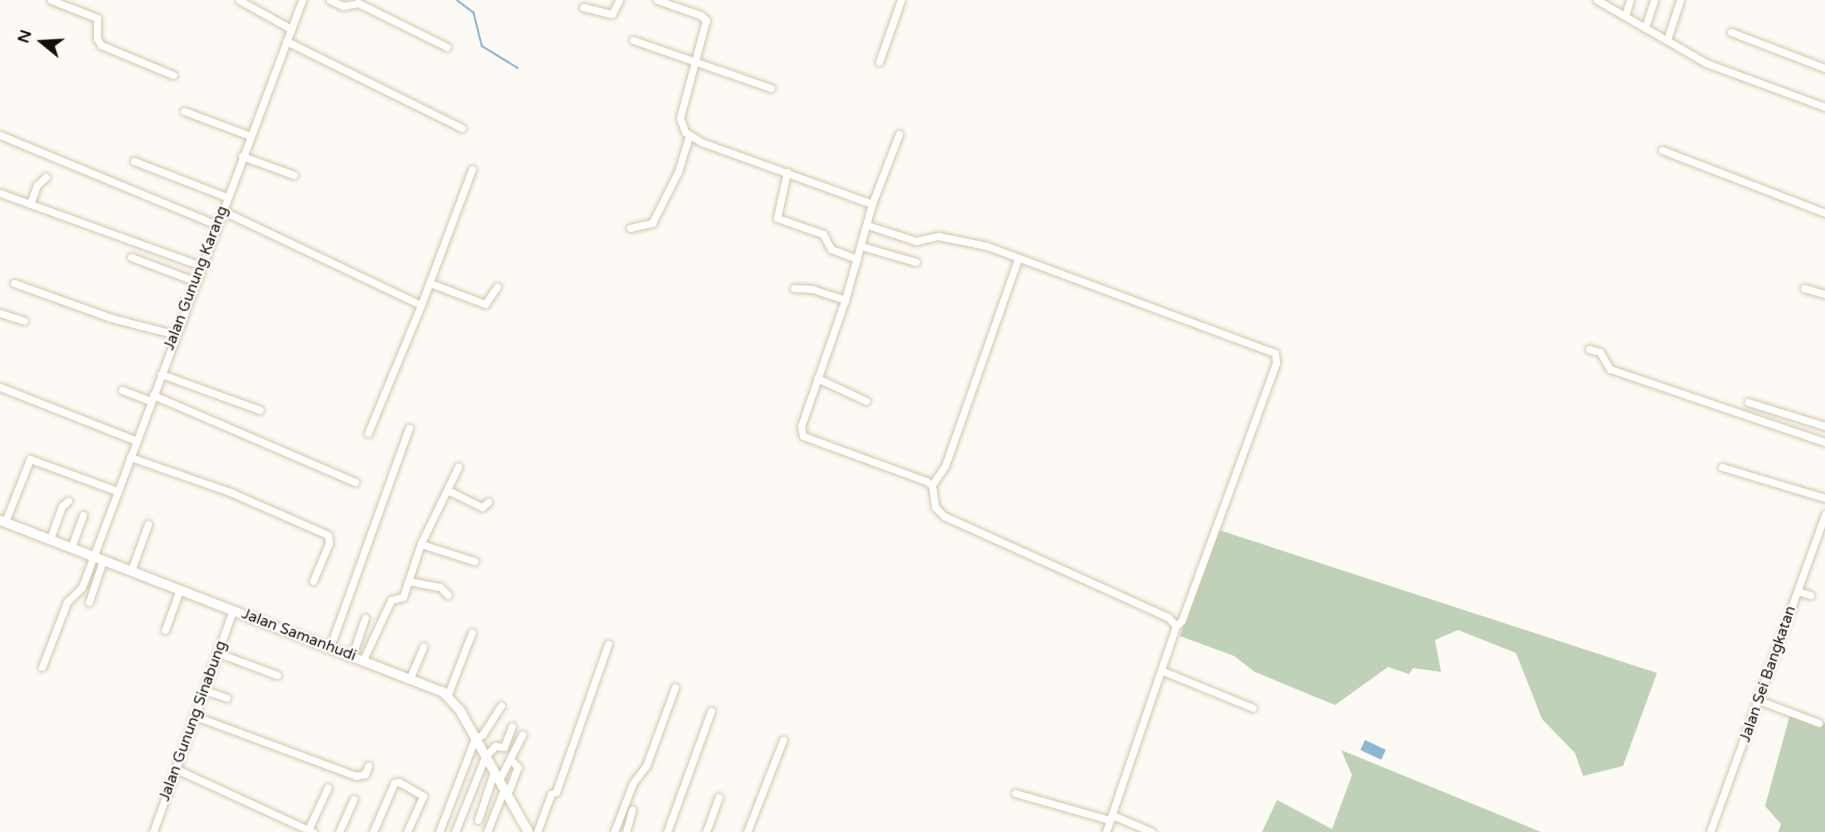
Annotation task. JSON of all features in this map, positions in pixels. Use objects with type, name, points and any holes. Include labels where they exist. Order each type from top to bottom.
[{"type":"street","points":[[51,0],[95,16],[99,22],[97,38],[101,45],[173,75]]},
{"type":"street","points":[[239,0],[291,29]]},
{"type":"street","name":"Jalan Gunung Karang","points":[[42,667],[67,602],[82,586],[137,441],[174,334],[202,266],[302,0]]},
{"type":"street","points":[[330,0],[343,6],[358,3],[447,47]]},
{"type":"street","points":[[582,8],[610,15],[616,11],[619,0]]},
{"type":"street","points":[[657,0],[700,15],[706,20],[680,118],[689,135],[873,204]]},
{"type":"street","points":[[879,62],[902,0]]},
{"type":"street","points":[[1625,16],[1630,0]]},
{"type":"street","points":[[1645,28],[1654,0]]},
{"type":"street","points":[[1667,40],[1680,0]]},
{"type":"street","points":[[1601,1],[1706,63],[1825,107]]},
{"type":"street","points":[[1731,32],[1825,68]]},
{"type":"street","points":[[633,40],[771,88]]},
{"type":"street","points":[[286,41],[462,128]]},
{"type":"street","points":[[184,111],[250,136]]},
{"type":"street","points":[[899,134],[873,204],[845,300],[801,426],[803,436],[932,485]]},
{"type":"street","points":[[0,135],[217,225]]},
{"type":"street","points":[[630,228],[652,223],[678,172],[689,135]]},
{"type":"street","points":[[1662,150],[1825,213]]},
{"type":"street","points":[[243,156],[294,175]]},
{"type":"street","points":[[134,160],[227,197]]},
{"type":"street","points":[[368,433],[430,283],[472,169]]},
{"type":"street","points":[[787,172],[777,218],[823,234],[831,249],[857,259]]},
{"type":"street","points":[[30,204],[37,185],[46,177]]},
{"type":"street","points":[[0,193],[202,266]]},
{"type":"street","points":[[223,211],[421,304]]},
{"type":"street","points":[[867,225],[916,241],[938,236],[975,242],[1011,253],[1018,259],[1275,354],[1276,363],[1182,620],[1176,626],[1163,671],[1106,832]]},
{"type":"street","points":[[861,246],[916,262]]},
{"type":"street","points":[[131,257],[195,280]]},
{"type":"street","points":[[1018,259],[945,466],[932,485],[935,507],[945,516],[1168,617],[1176,626]]},
{"type":"street","points":[[14,283],[111,318],[174,334]]},
{"type":"street","points":[[430,283],[485,304],[497,287]]},
{"type":"street","points":[[794,288],[812,288],[845,300]]},
{"type":"street","points":[[1804,288],[1825,294]]},
{"type":"street","points":[[0,313],[24,321]]},
{"type":"street","points":[[1589,350],[1600,352],[1610,369],[1825,442]]},
{"type":"street","points":[[161,374],[260,410]]},
{"type":"street","points":[[817,378],[866,401]]},
{"type":"street","points":[[0,387],[137,441]]},
{"type":"street","points":[[123,390],[152,398],[355,482]]},
{"type":"street","points":[[1748,402],[1825,426]]},
{"type":"street","points":[[330,647],[408,428]]},
{"type":"street","points":[[130,457],[230,492],[328,535],[329,543],[314,581]]},
{"type":"street","points":[[3,521],[30,459],[117,491]]},
{"type":"street","points":[[363,660],[391,600],[403,597],[421,544],[458,467]]},
{"type":"street","points":[[1722,467],[1825,498]]},
{"type":"street","points":[[447,490],[482,507],[488,502]]},
{"type":"street","points":[[50,539],[62,506],[68,501]]},
{"type":"street","name":"Jalan Sei Bangkatan","points":[[1710,832],[1825,514]]},
{"type":"street","points":[[71,548],[83,515]]},
{"type":"street","name":"Jalan Samanhudi","points":[[3,521],[448,694]]},
{"type":"street","points":[[131,571],[148,524]]},
{"type":"street","points":[[421,544],[474,561]]},
{"type":"street","points":[[89,602],[103,560]]},
{"type":"street","points":[[408,581],[440,587],[448,595]]},
{"type":"street","points":[[165,630],[180,590]]},
{"type":"street","points":[[1797,591],[1810,595]]},
{"type":"street","name":"Jalan Gunung Sinabung","points":[[153,832],[233,610]]},
{"type":"street","points":[[352,656],[365,618]]},
{"type":"street","points":[[472,632],[448,694],[528,832]]},
{"type":"street","points":[[537,832],[551,794],[556,792],[608,644]]},
{"type":"street","points":[[410,678],[423,646]]},
{"type":"street","points":[[218,653],[277,675]]},
{"type":"street","points":[[1163,671],[1253,708]]},
{"type":"street","points":[[614,832],[633,783],[646,766],[675,687]]},
{"type":"street","points":[[204,690],[227,698]]},
{"type":"street","points":[[1758,699],[1819,723]]},
{"type":"street","points":[[439,832],[475,738],[482,735],[501,706]]},
{"type":"street","points":[[667,832],[711,711]]},
{"type":"street","points":[[195,716],[356,776],[365,774],[368,766]]},
{"type":"street","points":[[455,832],[485,757],[495,746],[504,747],[512,726]]},
{"type":"street","points":[[487,832],[501,784],[522,735]]},
{"type":"street","points":[[747,832],[783,740]]},
{"type":"street","points":[[478,820],[501,784],[518,767],[511,760]]},
{"type":"street","points":[[176,769],[311,831],[328,787]]},
{"type":"street","points":[[373,832],[394,783],[399,782],[423,796],[407,832]]},
{"type":"street","points":[[1015,793],[1111,818],[1152,832]]},
{"type":"street","points":[[706,832],[718,797]]},
{"type":"street","points":[[339,832],[354,799]]},
{"type":"street","points":[[626,832],[632,810]]},
{"type":"street","points":[[540,824],[544,832]]},
{"type":"green space","points":[[1216,529],[1657,673],[1623,766],[1583,776],[1575,753],[1542,719],[1516,653],[1458,630],[1435,640],[1441,672],[1413,668],[1409,674],[1388,667],[1335,705],[1255,672],[1234,656],[1180,636]]},
{"type":"green space","points":[[1791,711],[1825,723],[1825,832],[1778,832],[1781,824],[1765,806]]},
{"type":"green space","points":[[1341,750],[1541,832],[1262,832],[1277,800],[1332,829],[1352,775]]},
{"type":"water","points":[[1365,740],[1386,750],[1381,760],[1360,750]]},
{"type":"waterway","points":[[457,0],[474,13],[482,46],[518,68]]}]
